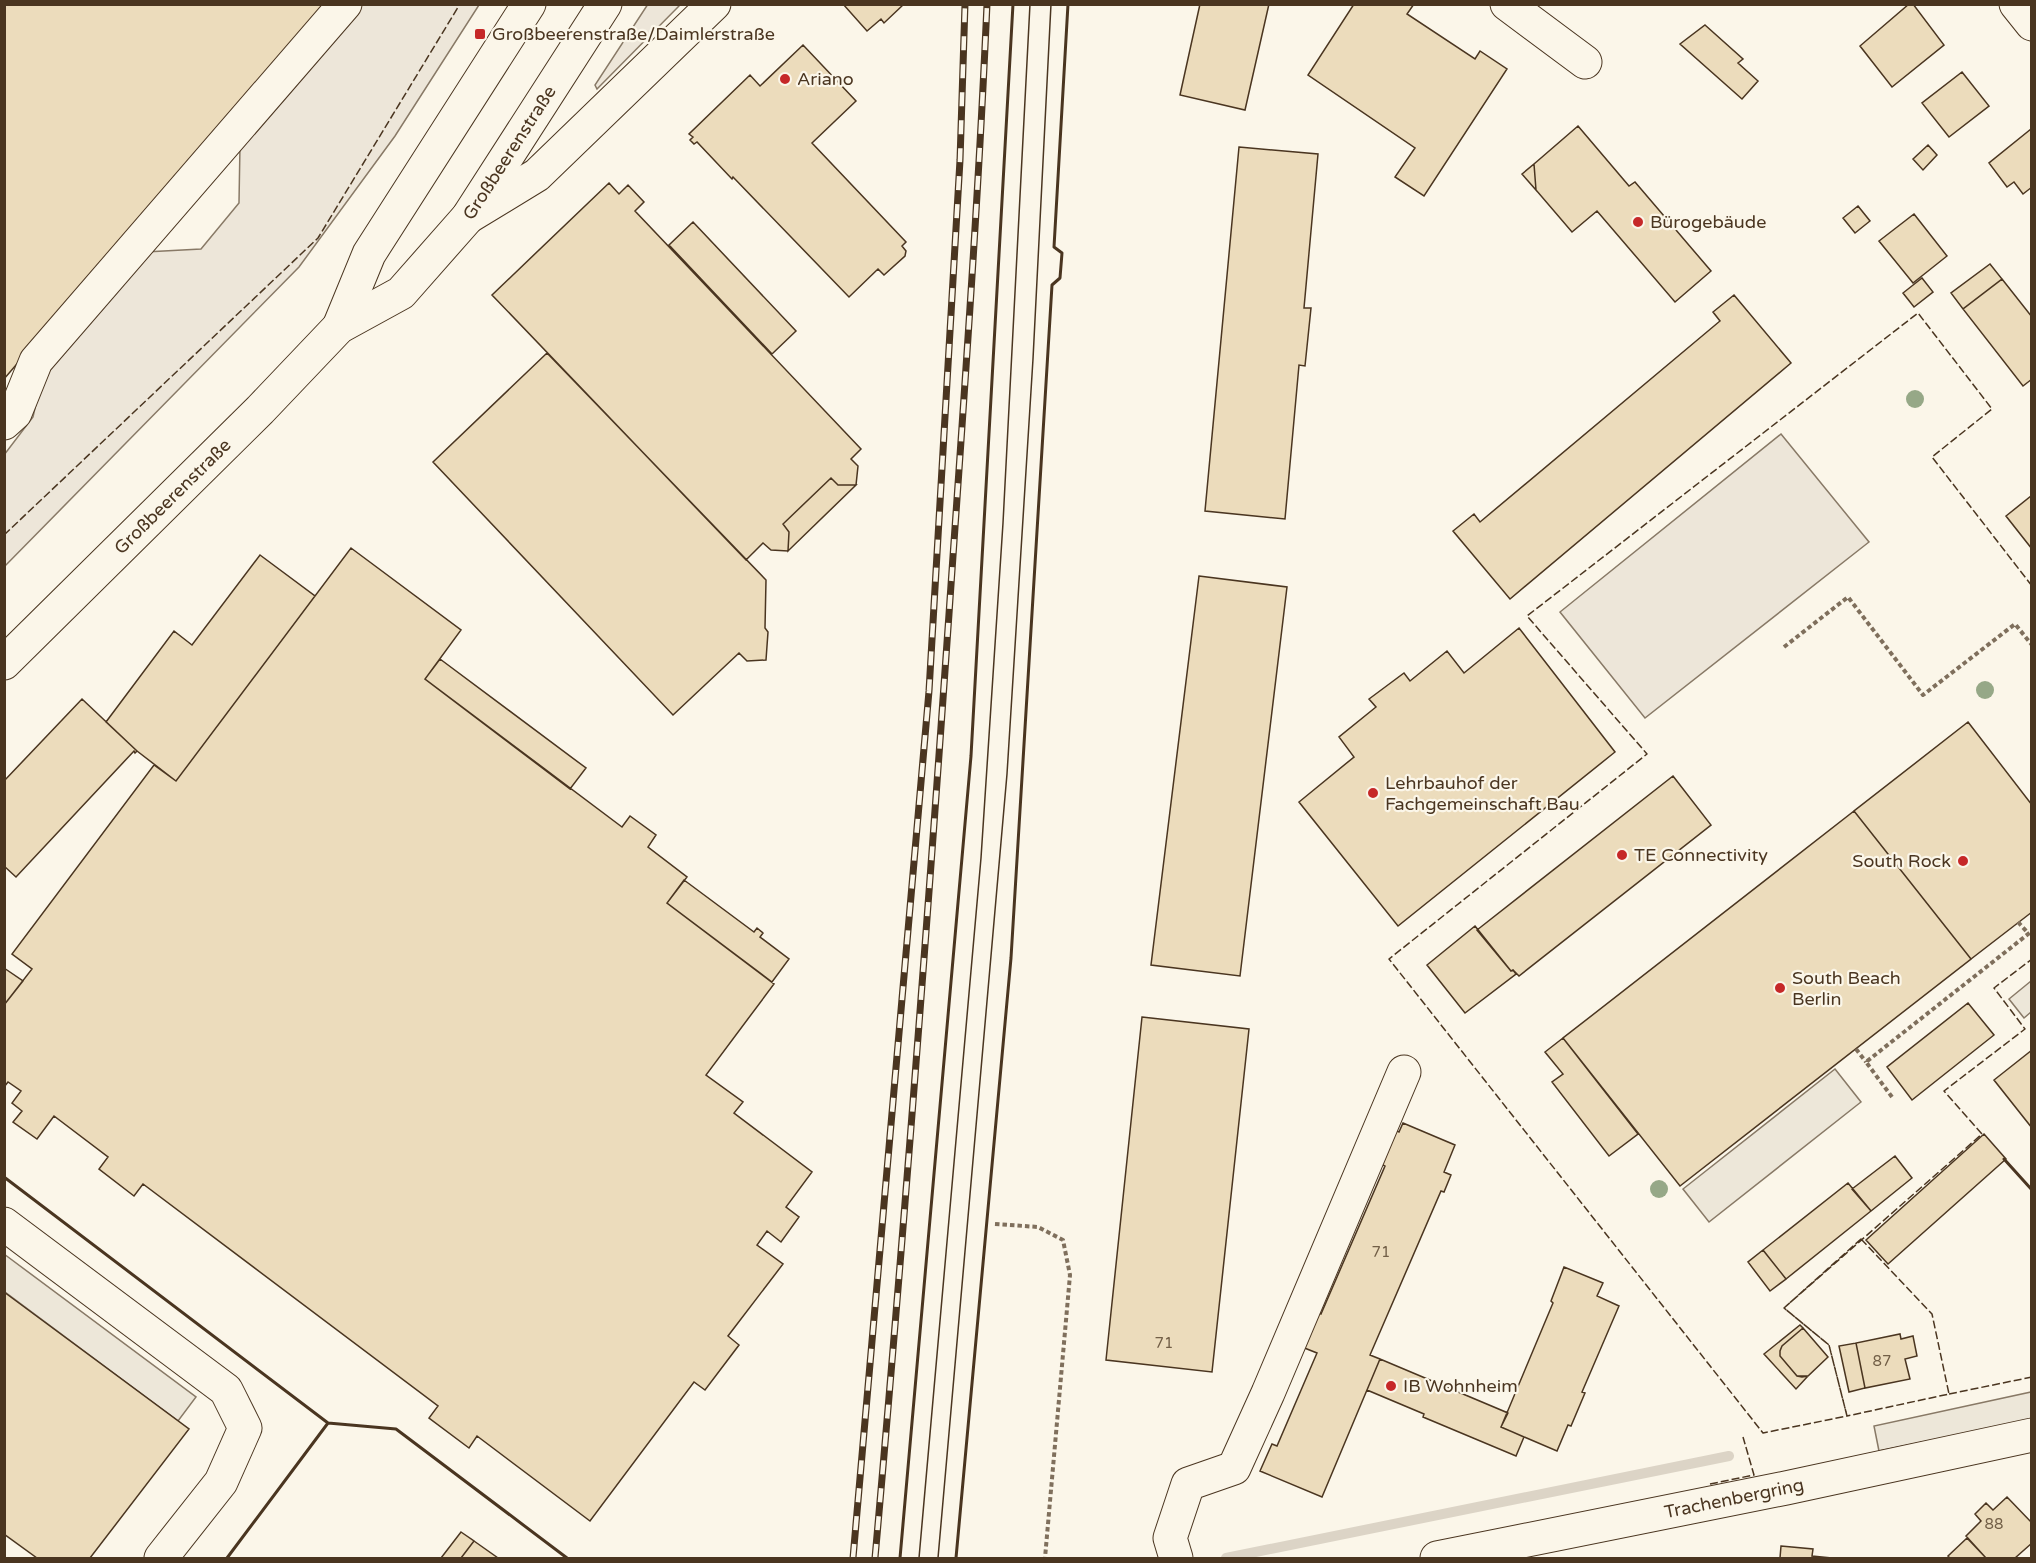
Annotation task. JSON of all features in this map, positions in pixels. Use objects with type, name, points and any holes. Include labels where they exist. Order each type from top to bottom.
[{"type":"main road","points":[[4,423],[15,413],[36,361],[345,4]]},
{"type":"main road","name":"Großbeerenstraße","points":[[339,327],[369,254],[529,4]]},
{"type":"main road","name":"Großbeerenstraße","points":[[4,663],[260,410],[339,327],[400,293],[468,217],[604,4]]},
{"type":"main road","points":[[468,217],[537,175],[714,4]]},
{"type":"main road","points":[[1507,4],[1585,62]]},
{"type":"main road","points":[[2016,4],[2031,24]]},
{"type":"main road","points":[[1176,1558],[1170,1538],[1188,1484],[1234,1468],[1404,1072]]},
{"type":"main road","points":[[4,1224],[226,1390],[245,1428],[221,1482],[161,1558]]},
{"type":"main road","name":"Trachenbergring","points":[[1437,1558],[1562,1545],[1797,1485],[2031,1435]]},
{"type":"path","points":[[1784,646],[1848,597],[1923,695],[2015,624],[2031,645]]},
{"type":"path","points":[[1866,1062],[2030,932],[2018,922]]},
{"type":"path","points":[[1856,1049],[1892,1097]]},
{"type":"path","points":[[995,1224],[1038,1227],[1063,1240],[1070,1275],[1045,1558]]},
{"type":"shaded area","points":[[648,4],[680,5],[597,89],[595,85]]},
{"type":"shaded area","points":[[360,5],[479,5],[395,136],[299,267],[5,566],[4,455],[33,417],[44,369],[145,252],[201,249],[239,203],[240,145]]},
{"type":"shaded area","points":[[1781,434],[1869,542],[1645,718],[1560,612]]},
{"type":"shaded area","points":[[2031,981],[2031,1012],[2024,1018],[2009,999]]},
{"type":"shaded area","points":[[1835,1069],[1861,1102],[1709,1222],[1683,1189]]},
{"type":"shaded area","points":[[4,1254],[196,1397],[178,1421],[5,1292]]},
{"type":"shaded area","points":[[2031,1392],[2031,1420],[1879,1451],[1874,1426]]},
{"type":"building","points":[[4,4],[326,4],[4,379]]},
{"type":"building","points":[[843,4],[904,4],[884,23],[881,19],[867,31]]},
{"type":"building","points":[[1200,4],[1269,4],[1245,110],[1180,95]]},
{"type":"building","points":[[1354,4],[1414,4],[1407,14],[1475,59],[1480,51],[1507,69],[1424,196],[1395,177],[1415,148],[1308,75]]},
{"type":"building","points":[[1909,4],[1913,4],[1944,45],[1892,87],[1860,46]]},
{"type":"building","points":[[1705,25],[1743,59],[1738,63],[1758,81],[1742,99],[1680,44]]},
{"type":"building","points":[[803,45],[856,101],[812,143],[906,242],[902,246],[906,251],[905,256],[884,275],[878,269],[849,297],[733,177],[732,179],[697,142],[694,144],[690,140],[693,137],[689,134],[750,75],[760,86]]},
{"type":"building","points":[[1962,72],[1989,106],[1949,137],[1922,103]]},
{"type":"building","name":"Bürogebäude","points":[[1578,126],[1629,186],[1635,182],[1711,271],[1675,302],[1597,211],[1572,232],[1536,190],[1534,164]]},
{"type":"building","points":[[2031,129],[2032,187],[2023,194],[2014,182],[2007,187],[1989,163]]},
{"type":"building","points":[[1928,145],[1937,155],[1923,170],[1913,159]]},
{"type":"building","points":[[1239,147],[1318,154],[1304,308],[1311,308],[1305,366],[1299,365],[1285,519],[1205,511]]},
{"type":"building","points":[[1534,164],[1536,190],[1522,174]]},
{"type":"building","points":[[609,183],[619,194],[628,185],[644,202],[635,211],[861,449],[851,459],[858,466],[856,485],[838,485],[831,478],[783,524],[789,532],[788,551],[771,550],[763,543],[746,560],[492,295]]},
{"type":"building","points":[[1858,206],[1870,221],[1855,233],[1843,218]]},
{"type":"building","points":[[1914,214],[1947,256],[1913,283],[1879,241]]},
{"type":"building","points":[[693,222],[796,331],[772,354],[669,245]]},
{"type":"building","points":[[1990,264],[2002,279],[1963,309],[1951,293]]},
{"type":"building","points":[[1922,278],[1933,292],[1914,307],[1903,293]]},
{"type":"building","points":[[2002,279],[2032,317],[2032,379],[2023,386],[1963,309]]},
{"type":"building","points":[[1734,295],[1791,363],[1510,599],[1453,531],[1474,514],[1480,522],[1720,321],[1713,312]]},
{"type":"building","points":[[547,353],[766,580],[765,628],[768,632],[766,660],[747,661],[739,653],[673,715],[433,462]]},
{"type":"building","points":[[831,478],[838,485],[856,485],[788,551],[789,532],[783,524]]},
{"type":"building","points":[[2032,496],[2032,549],[2006,516]]},
{"type":"building","points":[[351,548],[461,630],[425,679],[622,827],[630,816],[656,835],[648,847],[687,877],[667,903],[774,984],[706,1075],[743,1102],[734,1113],[812,1172],[786,1207],[799,1217],[781,1242],[767,1231],[757,1245],[783,1264],[728,1336],[739,1345],[705,1390],[694,1382],[590,1521],[477,1436],[469,1448],[429,1418],[438,1406],[143,1184],[134,1196],[99,1169],[108,1157],[54,1116],[37,1139],[13,1122],[22,1111],[12,1103],[21,1091],[8,1082],[4,1087],[4,1005],[32,969],[12,954],[154,765],[176,781]]},
{"type":"building","points":[[260,555],[315,596],[176,781],[137,751],[106,722],[174,631],[192,645]]},
{"type":"building","points":[[1199,576],[1287,587],[1240,976],[1151,965]]},
{"type":"building","points":[[1519,628],[1615,752],[1398,926],[1299,802],[1354,757],[1339,737],[1376,707],[1369,699],[1404,673],[1410,681],[1447,651],[1464,673]]},
{"type":"building","points":[[440,659],[586,768],[570,789],[425,679]]},
{"type":"building","points":[[82,699],[137,751],[135,753],[134,751],[16,877],[4,866],[4,781]]},
{"type":"building","name":"South Rock","points":[[1968,722],[2032,805],[2032,912],[1971,959],[1854,811]]},
{"type":"building","name":"TE Connectivity","points":[[1673,776],[1711,825],[1519,976],[1513,970],[1511,971],[1477,930]]},
{"type":"building","name":"South Beach Berlin","points":[[1854,811],[1971,959],[1680,1186],[1563,1038]]},
{"type":"building","points":[[684,880],[754,932],[757,928],[763,933],[760,937],[789,959],[772,982],[667,903]]},
{"type":"building","points":[[1475,926],[1511,971],[1513,970],[1516,974],[1465,1013],[1427,965]]},
{"type":"building","points":[[4,968],[23,981],[4,1005]]},
{"type":"building","points":[[1968,1003],[1994,1035],[1912,1100],[1887,1067]]},
{"type":"building","points":[[1142,1017],[1249,1029],[1212,1372],[1106,1360]]},
{"type":"building","points":[[1563,1038],[1638,1134],[1609,1156],[1552,1082],[1563,1074],[1545,1052]]},
{"type":"building","points":[[2032,1050],[2032,1128],[1994,1080]]},
{"type":"building","name":"IB Wohnheim","points":[[1403,1123],[1455,1145],[1444,1172],[1451,1175],[1444,1192],[1441,1191],[1370,1355],[1380,1359],[1322,1497],[1260,1471],[1272,1444],[1277,1446],[1317,1353],[1302,1347],[1317,1312],[1321,1314],[1385,1166],[1381,1164],[1395,1130],[1399,1132]]},
{"type":"building","points":[[1984,1134],[2006,1159],[1888,1264],[1866,1240]]},
{"type":"building","points":[[1895,1156],[1912,1178],[1871,1211],[1852,1189]]},
{"type":"building","points":[[1848,1183],[1871,1211],[1786,1279],[1763,1250]]},
{"type":"building","points":[[1763,1250],[1786,1279],[1770,1291],[1748,1262]]},
{"type":"building","points":[[1564,1267],[1603,1283],[1597,1296],[1619,1306],[1582,1392],[1585,1393],[1571,1426],[1568,1425],[1557,1451],[1501,1427],[1553,1303],[1551,1301]]},
{"type":"building","points":[[4,1292],[189,1429],[90,1558],[37,1558],[4,1534]]},
{"type":"building","points":[[1800,1325],[1803,1328],[1782,1346],[1780,1351],[1780,1356],[1797,1376],[1808,1376],[1796,1389],[1764,1354]]},
{"type":"building","points":[[1803,1328],[1828,1357],[1808,1376],[1802,1377],[1797,1376],[1780,1356],[1780,1351],[1782,1346]]},
{"type":"building","points":[[1900,1334],[1901,1339],[1913,1336],[1917,1356],[1905,1359],[1910,1379],[1865,1388],[1856,1343]]},
{"type":"building","points":[[1856,1343],[1865,1388],[1849,1392],[1839,1346]]},
{"type":"building","points":[[1380,1359],[1508,1413],[1501,1427],[1524,1437],[1516,1456],[1423,1417],[1424,1414],[1367,1390]]},
{"type":"building","points":[[2007,1497],[2032,1523],[2032,1543],[2015,1558],[1986,1558],[1966,1536],[1981,1521],[1975,1514],[1986,1503],[1993,1510]]},
{"type":"building","points":[[461,1532],[474,1541],[461,1558],[441,1558]]},
{"type":"building","points":[[1967,1538],[1986,1558],[1950,1558],[1948,1556]]},
{"type":"building","points":[[474,1541],[498,1558],[461,1558]]},
{"type":"building","points":[[1781,1546],[1813,1549],[1812,1556],[1832,1558],[1780,1558]]},
{"type":"waterway","points":[[1226,1558],[1729,1456]]},
{"type":"tram line","points":[[919,1558],[981,858],[1003,523],[1030,4]]},
{"type":"tram line","points":[[938,1558],[1007,774],[1033,359],[1051,4]]},
{"type":"railway","points":[[853,1558],[929,691],[960,160],[965,4]]},
{"type":"railway","points":[[875,1558],[941,732],[970,309],[987,4]]},
{"type":"fence","points":[[4,535],[318,238],[460,4]]},
{"type":"fence","points":[[2032,586],[1932,457],[1992,409],[1918,313],[1527,616],[1647,754],[1389,959],[1763,1433],[1847,1416],[1829,1345],[1784,1308],[1982,1134],[1944,1091],[2025,1029],[1994,988],[2032,959]]},
{"type":"fence","points":[[1861,1239],[1932,1314],[1949,1394],[1847,1416],[1829,1345],[1784,1308],[1861,1239]]},
{"type":"fence","points":[[1949,1394],[2032,1377]]},
{"type":"fence","points":[[1710,1484],[1754,1475],[1743,1437]]},
{"type":"wall","points":[[900,1558],[971,756],[1013,4]]},
{"type":"wall","points":[[956,1558],[1011,958],[1052,285],[1060,278],[1062,253],[1054,247],[1068,4]]},
{"type":"wall","points":[[2004,1159],[2032,1190]]},
{"type":"wall","points":[[4,1177],[328,1423],[227,1558]]},
{"type":"wall","points":[[328,1423],[396,1429],[567,1558]]},
{"type":"place","name":"Großbeerenstraße/Daimlerstraße","points":[[480,34]]},
{"type":"place","name":"Ariano","points":[[785,79]]},
{"type":"place","name":"Bürogebäude","points":[[1638,222]]},
{"type":"place","name":"Lehrbauhof der Fachgemeinschaft Bau","points":[[1373,793]]},
{"type":"place","name":"TE Connectivity","points":[[1622,855]]},
{"type":"place","name":"South Rock","points":[[1963,861]]},
{"type":"place","name":"South Beach Berlin","points":[[1780,988]]},
{"type":"place","name":"IB Wohnheim","points":[[1391,1386]]}]
